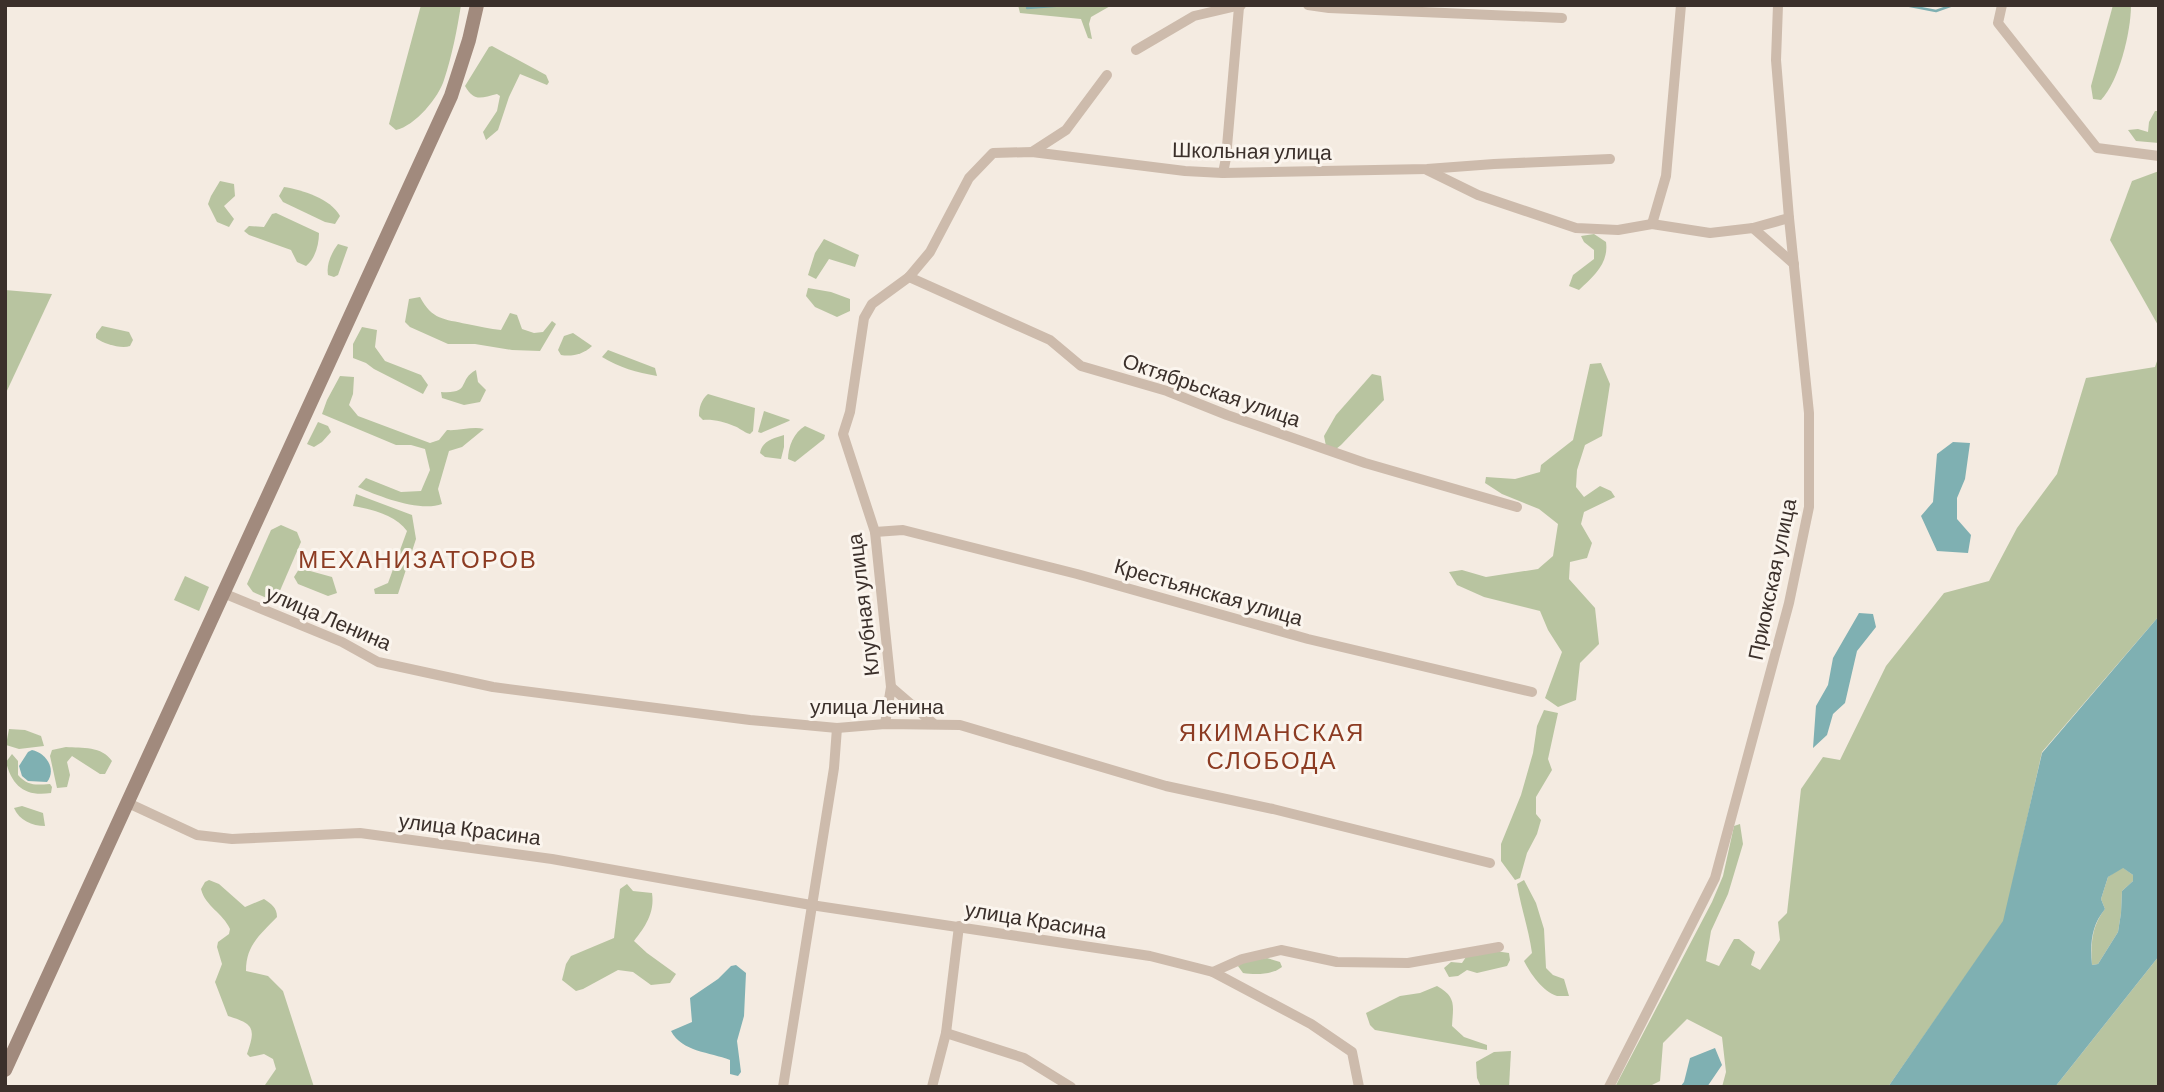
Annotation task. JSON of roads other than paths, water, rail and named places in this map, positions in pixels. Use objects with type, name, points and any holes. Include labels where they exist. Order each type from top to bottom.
[{"type":"main road","points":[[5,1070],[451,96],[477,5]]},
{"type":"street","points":[[1308,5],[1342,9],[1562,18]]},
{"type":"street","points":[[1652,224],[1666,176],[1681,5]]},
{"type":"street","name":"Приокская улица","points":[[1609,1087],[1716,878],[1789,603],[1809,507],[1809,413],[1776,60],[1778,5]]},
{"type":"street","points":[[2002,5],[1998,23],[2097,148],[2159,156]]},
{"type":"street","points":[[1136,50],[1194,16],[1240,6],[1223,173]]},
{"type":"street","points":[[1032,152],[1066,130],[1107,75]]},
{"type":"street","name":"Школьная улица","points":[[993,153],[1032,152],[1185,171],[1223,173],[1427,169],[1610,159]]},
{"type":"street","name":"Клубная улица","points":[[885,724],[891,687],[875,532],[843,434],[850,412],[864,318],[872,304],[909,277],[930,252],[969,178],[993,153]]},
{"type":"street","name":"Школьная улица","points":[[1427,169],[1478,195],[1576,228],[1618,230],[1652,224],[1710,233],[1753,228],[1789,218]]},
{"type":"street","points":[[1753,228],[1794,264]]},
{"type":"street","name":"Октябрьская улица","points":[[909,277],[1050,340],[1081,366],[1167,391],[1365,463],[1517,507]]},
{"type":"street","name":"Крестьянская улица","points":[[875,532],[904,530],[1077,574],[1308,639],[1532,692]]},
{"type":"street","name":"улица Ленина","points":[[223,593],[342,642],[379,662],[493,687],[750,720],[837,728],[885,724],[960,725],[1166,786],[1273,809],[1490,863]]},
{"type":"street","name":"Клубная улица","points":[[891,687],[934,724]]},
{"type":"street","points":[[783,1087],[834,768],[837,728]]},
{"type":"street","name":"улица Красина","points":[[128,803],[197,835],[232,839],[360,833],[552,859],[811,905],[1150,957],[1213,972],[1311,1024],[1352,1052],[1359,1087]]},
{"type":"street","points":[[932,1087],[946,1033],[959,926]]},
{"type":"street","points":[[1213,972],[1242,959],[1281,950],[1337,962],[1408,963],[1499,947]]},
{"type":"street","points":[[946,1033],[1024,1058],[1071,1087]]},
{"type":"water","points":[[1953,442],[1970,443],[1965,479],[1957,498],[1957,519],[1971,535],[1968,553],[1937,551],[1921,516],[1933,502],[1937,454]]},
{"type":"water","points":[[1859,613],[1873,614],[1876,627],[1857,651],[1845,703],[1833,714],[1827,735],[1813,748],[1816,706],[1828,685],[1833,658]]},
{"type":"water","points":[[2159,616],[2159,956],[2055,1087],[1888,1087],[2003,921],[2042,753]],"holes":[[[2123,868],[2133,875],[2133,881],[2122,891],[2118,932],[2098,964],[2092,965],[2092,936],[2105,909],[2101,899],[2108,877]]]},
{"type":"water","points":[[32,750],[42,754],[48,762],[51,772],[47,782],[28,781],[22,776],[19,766]]},
{"type":"water","points":[[736,965],[746,973],[744,1016],[737,1041],[741,1072],[738,1076],[730,1074],[730,1060],[689,1047],[671,1031],[692,1022],[690,998],[718,979],[731,966]]},
{"type":"water","points":[[1715,1048],[1722,1065],[1707,1087],[1680,1087],[1684,1082],[1690,1058]]},
{"type":"waterway","points":[[1027,8],[1066,5]]},
{"type":"waterway","points":[[1905,5],[1936,11],[1953,5]]},
{"type":"district","name":"МЕХАНИЗАТОРОВ","points":[[418,558]]},
{"type":"district","name":"ЯКИМАНСКАЯ СЛОБОДА","points":[[1272,745]]}]
